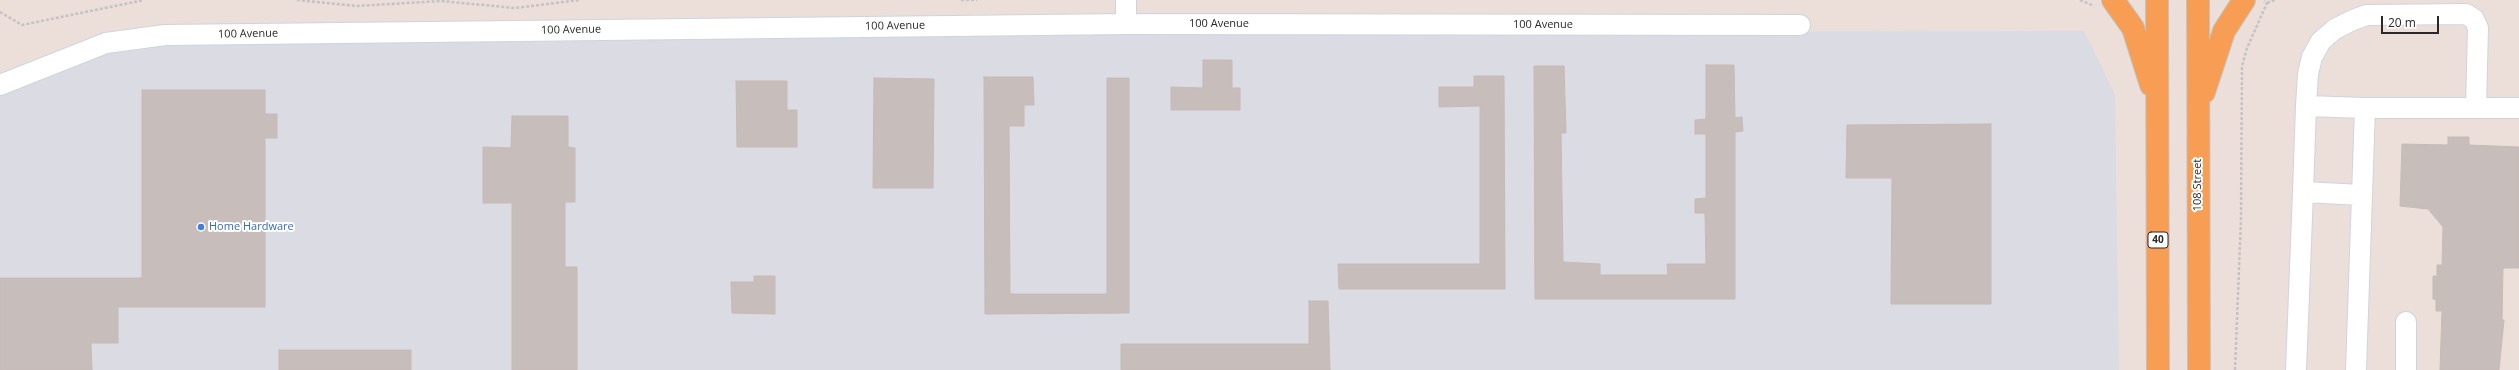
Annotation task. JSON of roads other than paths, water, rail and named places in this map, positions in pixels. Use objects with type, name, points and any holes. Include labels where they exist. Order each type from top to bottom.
[{"type":"main road","points":[[2113,0],[2133,28],[2158,110]]},
{"type":"main road","name":"40","points":[[2157,0],[2158,370]]},
{"type":"main road","name":"108 Street","points":[[2198,0],[2199,370]]},
{"type":"main road","points":[[2198,110],[2224,31],[2244,0]]},
{"type":"street","points":[[1126,0],[1126,24]]},
{"type":"street","points":[[2296,370],[2308,74],[2312,57],[2322,41],[2335,29],[2367,15],[2466,14],[2474,19],[2478,28],[2476,108]]},
{"type":"street","name":"100 Avenue","points":[[0,85],[106,43],[166,35],[1126,24],[1800,25]]},
{"type":"street","points":[[2306,106],[2365,108],[2519,108]]},
{"type":"street","points":[[2356,370],[2365,108]]},
{"type":"street","points":[[2304,192],[2362,195]]},
{"type":"street","points":[[2406,322],[2406,370]]},
{"type":"place","name":"Home Hardware","points":[[201,227]]}]
